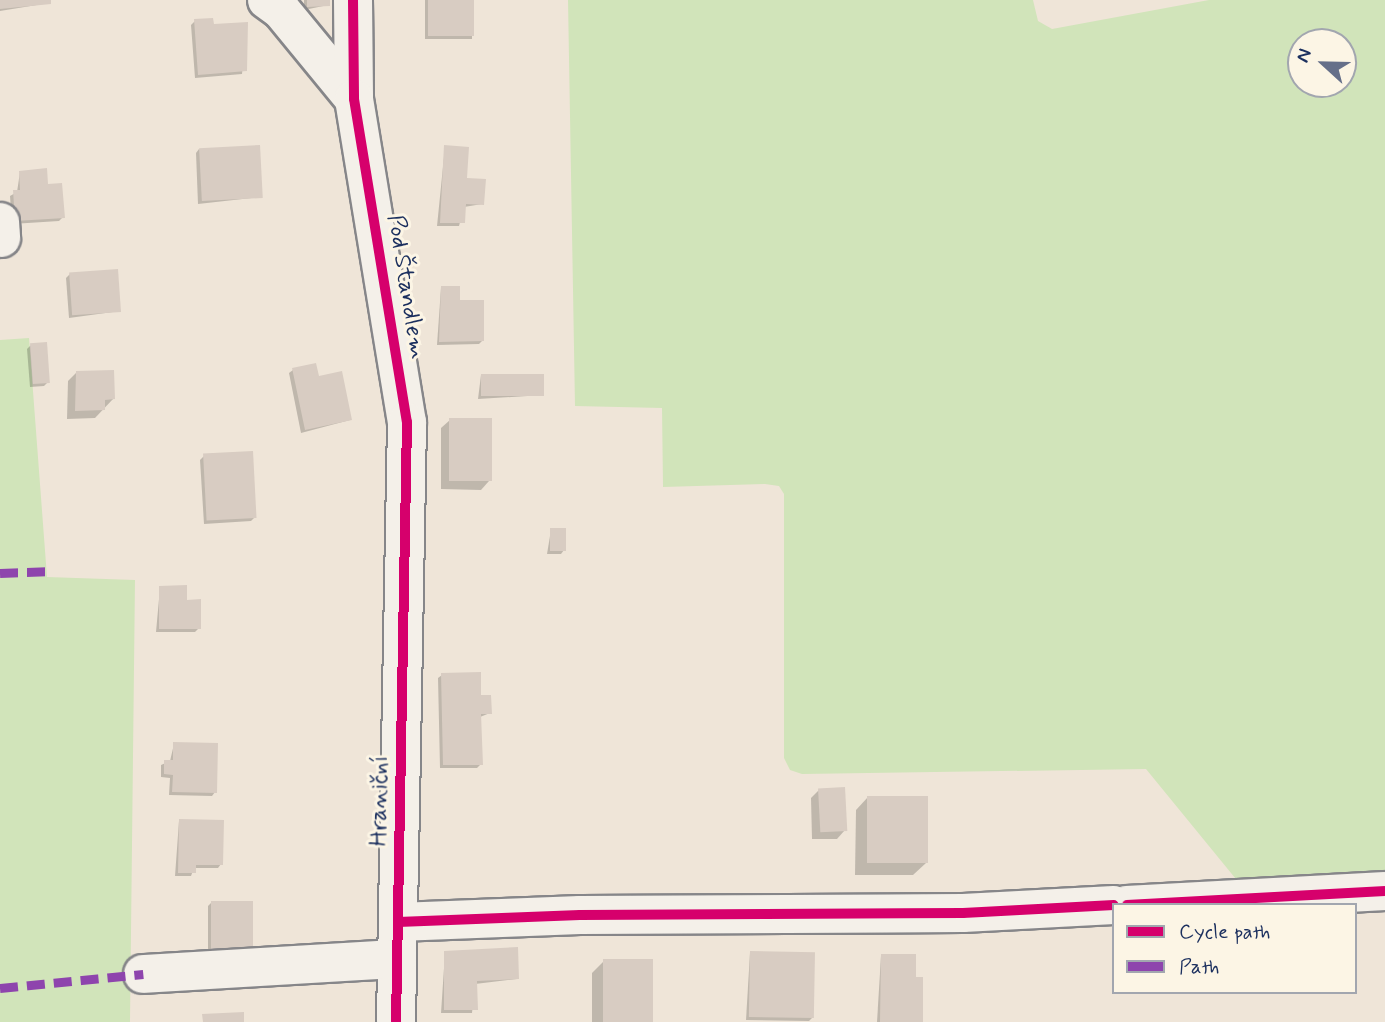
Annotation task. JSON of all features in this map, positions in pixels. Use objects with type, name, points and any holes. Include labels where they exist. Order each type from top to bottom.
[{"type":"street","points":[[267,0],[281,10],[354,99]]},
{"type":"street","name":"Pod Štandlem","points":[[354,0],[354,99],[407,422],[405,582]]},
{"type":"street","name":"Hraniční","points":[[396,1022],[405,582]]},
{"type":"street","points":[[1164,903],[1385,891]]},
{"type":"street","points":[[143,974],[580,915],[963,913],[1112,905]]},
{"type":"green space","points":[[568,0],[1033,0],[1038,21],[1052,29],[1209,0],[1385,0],[1385,875],[1240,884],[1146,769],[802,774],[790,770],[784,758],[784,494],[779,486],[765,484],[663,487],[662,408],[575,406]]},
{"type":"green space","points":[[29,338],[47,577],[135,580],[130,1022],[0,1022],[0,340]]},
{"type":"building","points":[[0,0],[51,0],[51,4],[0,9]]},
{"type":"building","points":[[307,0],[330,0],[330,6],[307,7]]},
{"type":"building","points":[[428,0],[474,0],[474,36],[428,36]]},
{"type":"building","points":[[213,18],[214,24],[248,22],[247,71],[198,75],[194,19]]},
{"type":"building","points":[[260,145],[263,198],[202,201],[199,148]]},
{"type":"building","points":[[444,145],[469,147],[467,178],[486,179],[484,205],[466,204],[465,223],[440,223]]},
{"type":"building","points":[[47,168],[48,184],[62,183],[65,218],[15,221],[13,190],[20,190],[19,171]]},
{"type":"building","points":[[118,269],[121,312],[72,315],[69,272]]},
{"type":"building","points":[[441,286],[460,286],[460,300],[484,300],[484,341],[439,342]]},
{"type":"building","points":[[47,342],[50,383],[33,384],[30,343]]},
{"type":"building","points":[[316,363],[319,376],[342,371],[352,420],[305,430],[292,368]]},
{"type":"building","points":[[114,370],[115,399],[105,400],[105,410],[75,411],[76,371]]},
{"type":"building","points":[[481,374],[544,374],[544,396],[481,396]]},
{"type":"building","points":[[449,418],[492,418],[492,481],[449,481]]},
{"type":"building","points":[[253,451],[257,518],[207,521],[203,454]]},
{"type":"building","points":[[550,528],[566,528],[566,551],[550,551]]},
{"type":"building","points":[[187,585],[187,600],[201,599],[201,629],[159,629],[159,586]]},
{"type":"building","points":[[481,672],[481,695],[491,695],[492,714],[481,714],[483,765],[443,765],[441,673]]},
{"type":"building","points":[[173,742],[218,743],[217,793],[172,792],[173,775],[164,774],[164,760],[173,760]]},
{"type":"building","points":[[845,787],[847,831],[820,832],[818,788]]},
{"type":"building","points":[[867,796],[928,796],[928,863],[867,863]]},
{"type":"building","points":[[179,819],[224,820],[223,865],[196,865],[196,873],[178,873]]},
{"type":"building","points":[[211,901],[253,901],[253,952],[211,952]]},
{"type":"building","points":[[518,947],[519,979],[477,981],[478,1010],[444,1010],[444,951]]},
{"type":"building","points":[[750,951],[815,952],[814,1018],[749,1017]]},
{"type":"building","points":[[881,954],[916,954],[916,977],[923,977],[923,1022],[880,1022]]},
{"type":"building","points":[[603,959],[653,959],[653,1022],[603,1022]]},
{"type":"building","points":[[244,1012],[244,1022],[203,1022],[202,1014]]},
{"type":"marked path","points":[[0,573],[53,571]]},
{"type":"marked path","points":[[0,988],[143,974]]},
{"type":"cycle path","points":[[353,0],[354,99],[407,422],[396,1022]]},
{"type":"cycle path","points":[[1164,903],[1385,891]]},
{"type":"cycle path","points":[[398,922],[580,915],[963,913],[1112,905]]}]
